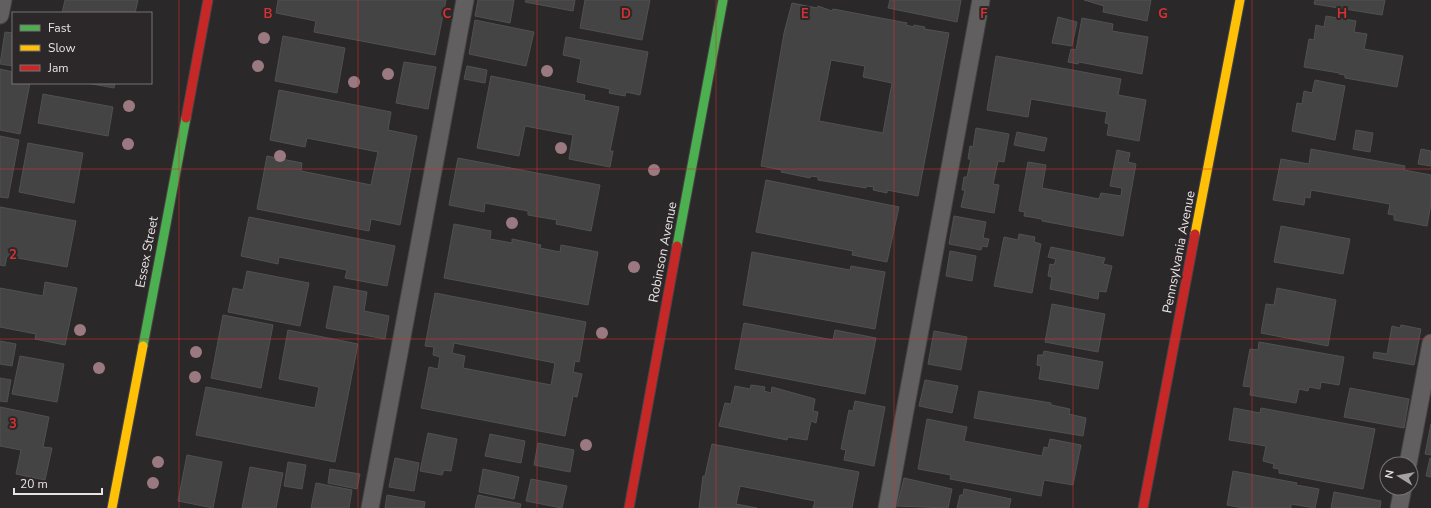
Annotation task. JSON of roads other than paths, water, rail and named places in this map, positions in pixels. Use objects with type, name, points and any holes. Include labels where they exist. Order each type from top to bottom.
[{"type":"street","name":"Essex Street","points":[[112,508],[208,0]]},
{"type":"street","name":"Robinson Avenue","points":[[629,508],[723,0]]},
{"type":"street","name":"Pennsylvania Avenue","points":[[1143,508],[1240,0]]},
{"type":"lane","points":[[0,15],[3,0]]},
{"type":"lane","points":[[370,508],[465,0]]},
{"type":"lane","points":[[887,508],[980,0]]},
{"type":"lane","points":[[1410,456],[1431,343]]},
{"type":"lane","points":[[1399,508],[1401,496]]}]
